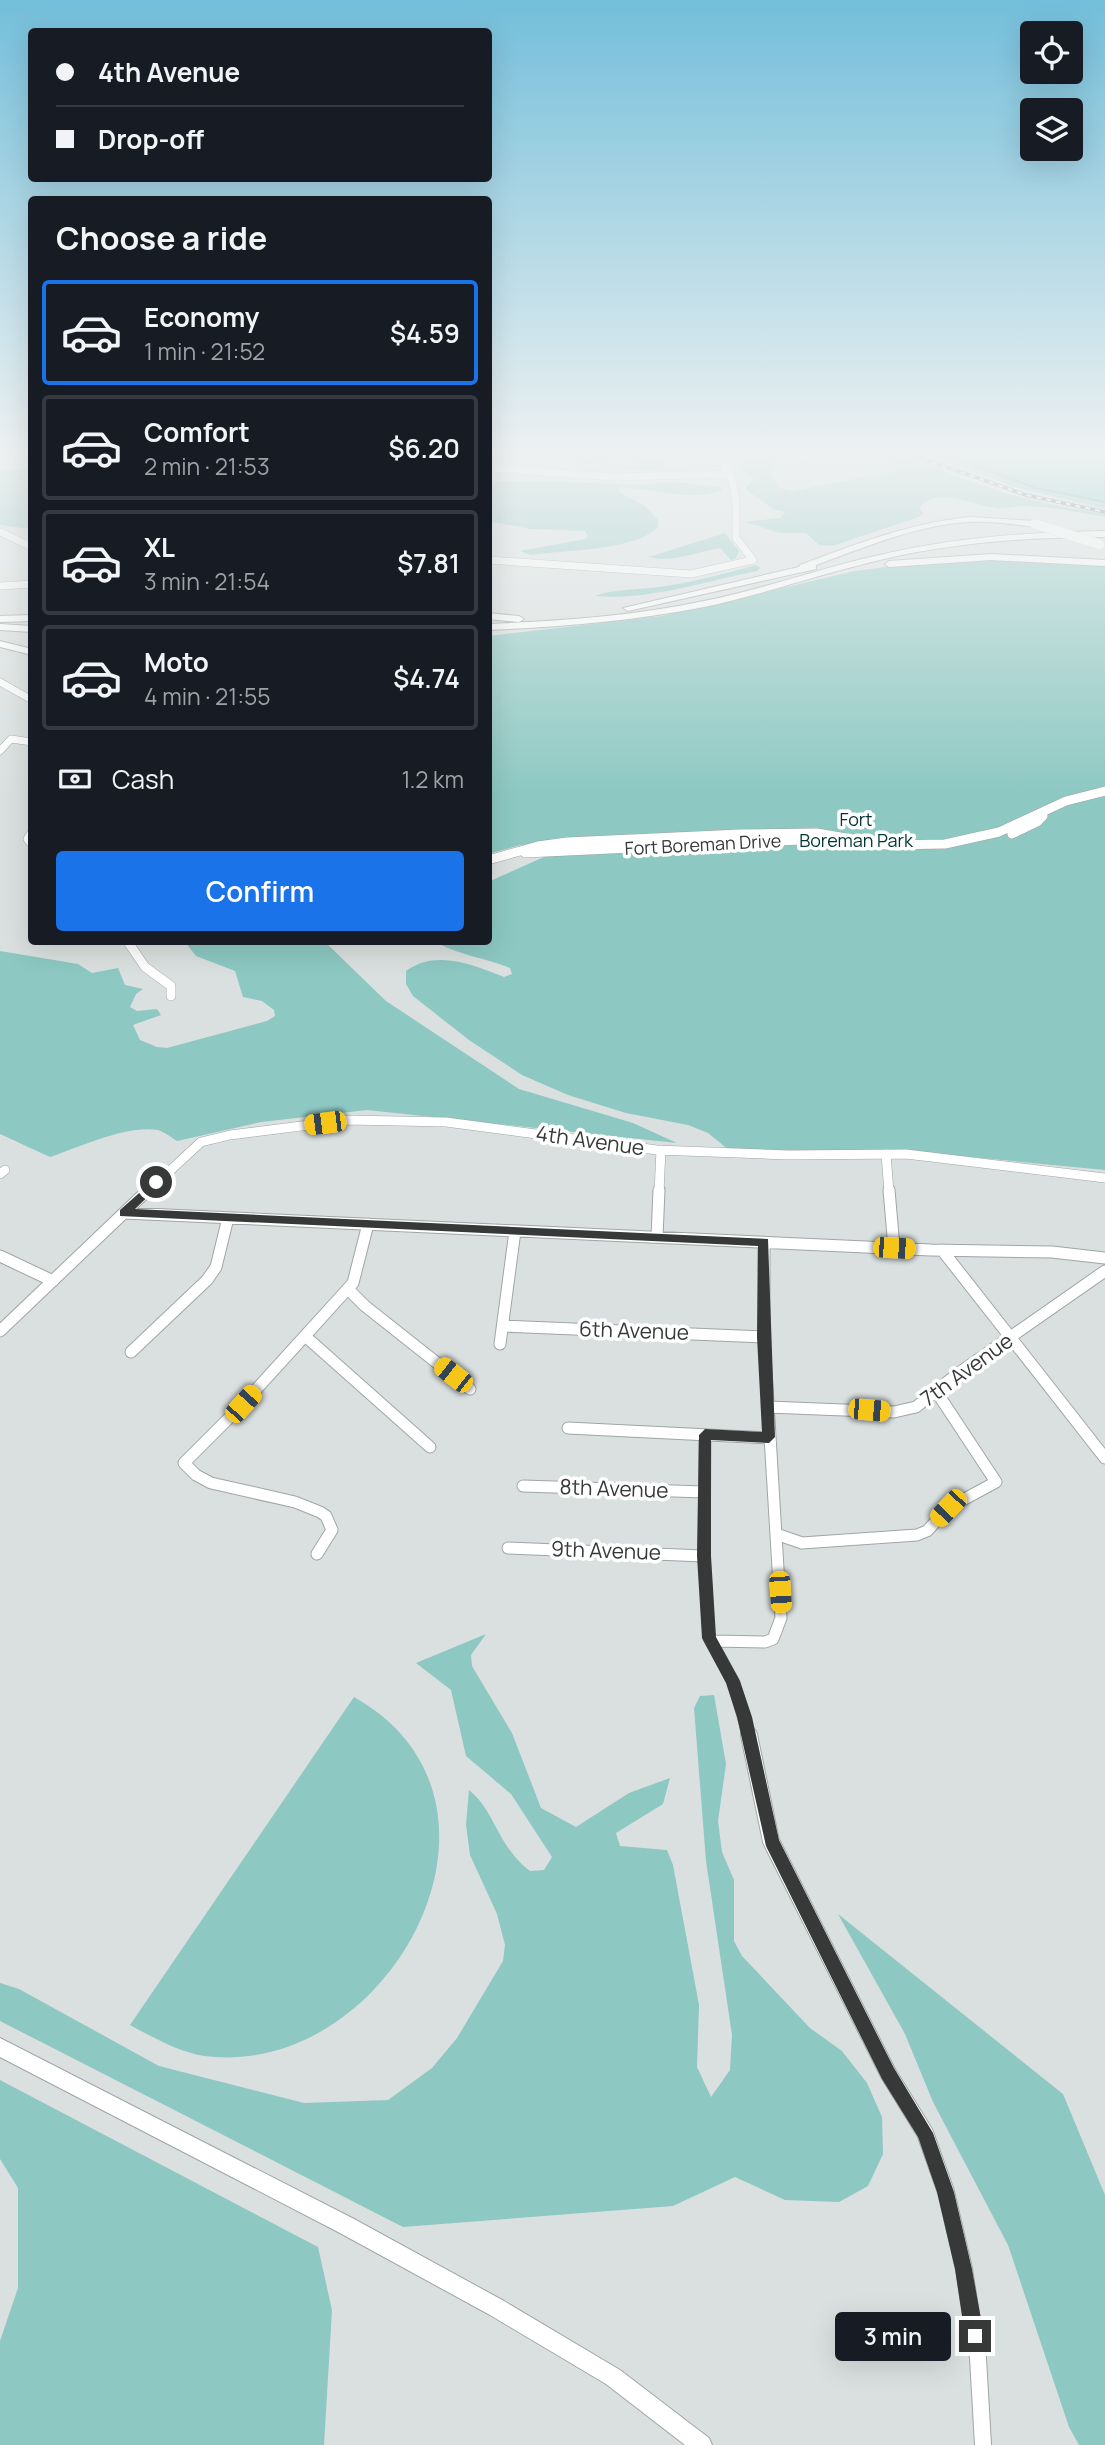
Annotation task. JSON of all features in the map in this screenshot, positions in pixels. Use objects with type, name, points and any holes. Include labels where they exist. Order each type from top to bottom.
[{"type":"highway","points":[[791,571],[805,566]]},
{"type":"highway","points":[[492,618],[520,619],[637,607],[816,566]]},
{"type":"highway","points":[[492,632],[648,615],[707,604],[850,566]]},
{"type":"highway","points":[[815,576],[890,566]]},
{"type":"highway","points":[[0,619],[28,618]]},
{"type":"highway","points":[[492,627],[552,624]]},
{"type":"highway","points":[[0,627],[28,629]]},
{"type":"highway","points":[[0,636],[28,638]]},
{"type":"highway","points":[[0,644],[28,651]]},
{"type":"main road","points":[[0,2046],[498,2308],[612,2376],[702,2445]]},
{"type":"street","points":[[573,566],[682,574],[729,566]]},
{"type":"street","points":[[0,586],[28,584]]},
{"type":"street","points":[[0,682],[28,698]]},
{"type":"street","points":[[0,751],[11,739],[28,741]]},
{"type":"street","name":"Fort Boreman Drive","points":[[492,859],[520,852],[532,854],[741,839],[820,841],[889,851],[930,851],[984,843],[1037,822],[1043,813],[1066,801],[1105,791]]},
{"type":"street","points":[[130,945],[145,967],[171,986],[172,996]]},
{"type":"street","name":"4th Avenue","points":[[0,1331],[201,1142],[230,1135],[349,1120],[455,1122],[661,1150],[788,1155],[886,1154],[1105,1178]]},
{"type":"street","points":[[657,1237],[661,1150]]},
{"type":"street","points":[[886,1154],[894,1248]]},
{"type":"street","points":[[124,1213],[894,1248],[1052,1252],[1105,1258]]},
{"type":"street","points":[[131,1352],[207,1280],[216,1267],[228,1218]]},
{"type":"street","points":[[317,1554],[332,1530],[324,1515],[297,1501],[250,1494],[218,1485],[184,1463],[353,1283],[368,1224]]},
{"type":"street","points":[[500,1344],[514,1231]]},
{"type":"street","points":[[709,1638],[715,1641],[765,1642],[773,1639],[781,1618],[764,1337],[764,1242]]},
{"type":"street","points":[[942,1250],[1105,1458]]},
{"type":"street","points":[[0,1256],[53,1281]]},
{"type":"street","name":"7th Avenue","points":[[768,1407],[894,1412],[916,1407],[1105,1271]]},
{"type":"street","points":[[348,1289],[365,1306],[470,1389]]},
{"type":"street","name":"6th Avenue","points":[[504,1326],[764,1337]]},
{"type":"street","points":[[305,1336],[430,1447]]},
{"type":"street","points":[[776,1534],[802,1543],[917,1535],[927,1531],[948,1508],[996,1482],[936,1391]]},
{"type":"street","points":[[568,1428],[769,1437]]},
{"type":"street","points":[[705,1435],[704,1556],[709,1638],[733,1681],[744,1717],[771,1841],[888,2073],[925,2133],[946,2192],[964,2269],[978,2358],[983,2445]]},
{"type":"street","name":"8th Avenue","points":[[523,1486],[704,1492]]},
{"type":"street","name":"9th Avenue","points":[[508,1548],[704,1556]]},
{"type":"green space","points":[[752,566],[760,568],[757,571],[656,593],[595,596],[684,583]]},
{"type":"green space","name":"Fort Boreman Park","points":[[893,566],[1105,566],[1105,1170],[919,1152],[729,1150],[708,1133],[688,1125],[626,1113],[568,1095],[522,1075],[469,1040],[413,996],[406,984],[406,971],[430,961],[455,961],[504,977],[512,974],[510,968],[442,945],[492,945],[492,880],[544,857],[521,845],[492,853],[492,636],[662,616],[855,571]]},
{"type":"green space","points":[[187,945],[328,945],[386,1001],[519,1089],[633,1123],[677,1143],[367,1110],[261,1122],[177,1141],[158,1130],[145,1129],[103,1138],[50,1157],[0,1134],[0,951],[78,964],[92,973],[118,968],[125,985],[143,989],[136,994],[130,1007],[137,1011],[157,1009],[161,1015],[133,1025],[140,1040],[157,1047],[167,1048],[267,1021],[275,1016],[274,1010],[262,1001],[243,997],[235,971],[196,956]]},
{"type":"green space","points":[[486,1634],[471,1655],[472,1666],[512,1733],[541,1808],[576,1827],[629,1793],[670,1778],[663,1804],[616,1833],[620,1846],[667,1850],[673,1865],[699,2005],[697,2067],[711,2097],[730,2070],[732,2035],[706,1861],[694,1708],[700,1696],[714,1695],[726,1764],[718,1821],[722,1852],[734,1880],[734,1941],[742,1956],[810,2028],[842,2051],[867,2083],[882,2117],[883,2154],[868,2186],[839,2202],[785,2200],[735,2177],[673,2206],[403,2227],[0,2021],[0,1983],[19,1989],[159,2066],[304,2103],[388,2100],[432,2068],[457,2038],[503,1961],[505,1945],[497,1914],[470,1855],[466,1825],[469,1790],[485,1808],[510,1851],[530,1871],[544,1870],[552,1857],[511,1794],[466,1756],[451,1690],[416,1663]]},
{"type":"green space","points":[[354,1697],[409,1743],[435,1800],[437,1863],[418,1924],[382,1980],[332,2025],[271,2052],[204,2056],[175,2048],[130,2025]]},
{"type":"green space","points":[[838,1914],[1063,2094],[1105,2195],[1105,2445],[1079,2445],[1069,2427],[1008,2245],[933,2102],[905,2034]]},
{"type":"green space","points":[[0,2080],[318,2247],[332,2310],[324,2445],[0,2445],[0,2341],[18,2288],[18,2188],[0,2159]]},
{"type":"route","points":[[156,1182],[124,1213],[764,1242],[764,1337],[769,1437],[705,1435],[704,1556],[709,1638],[733,1681],[744,1717],[771,1841],[853,2007],[888,2073],[925,2133],[946,2192],[964,2269],[975,2336]]}]
